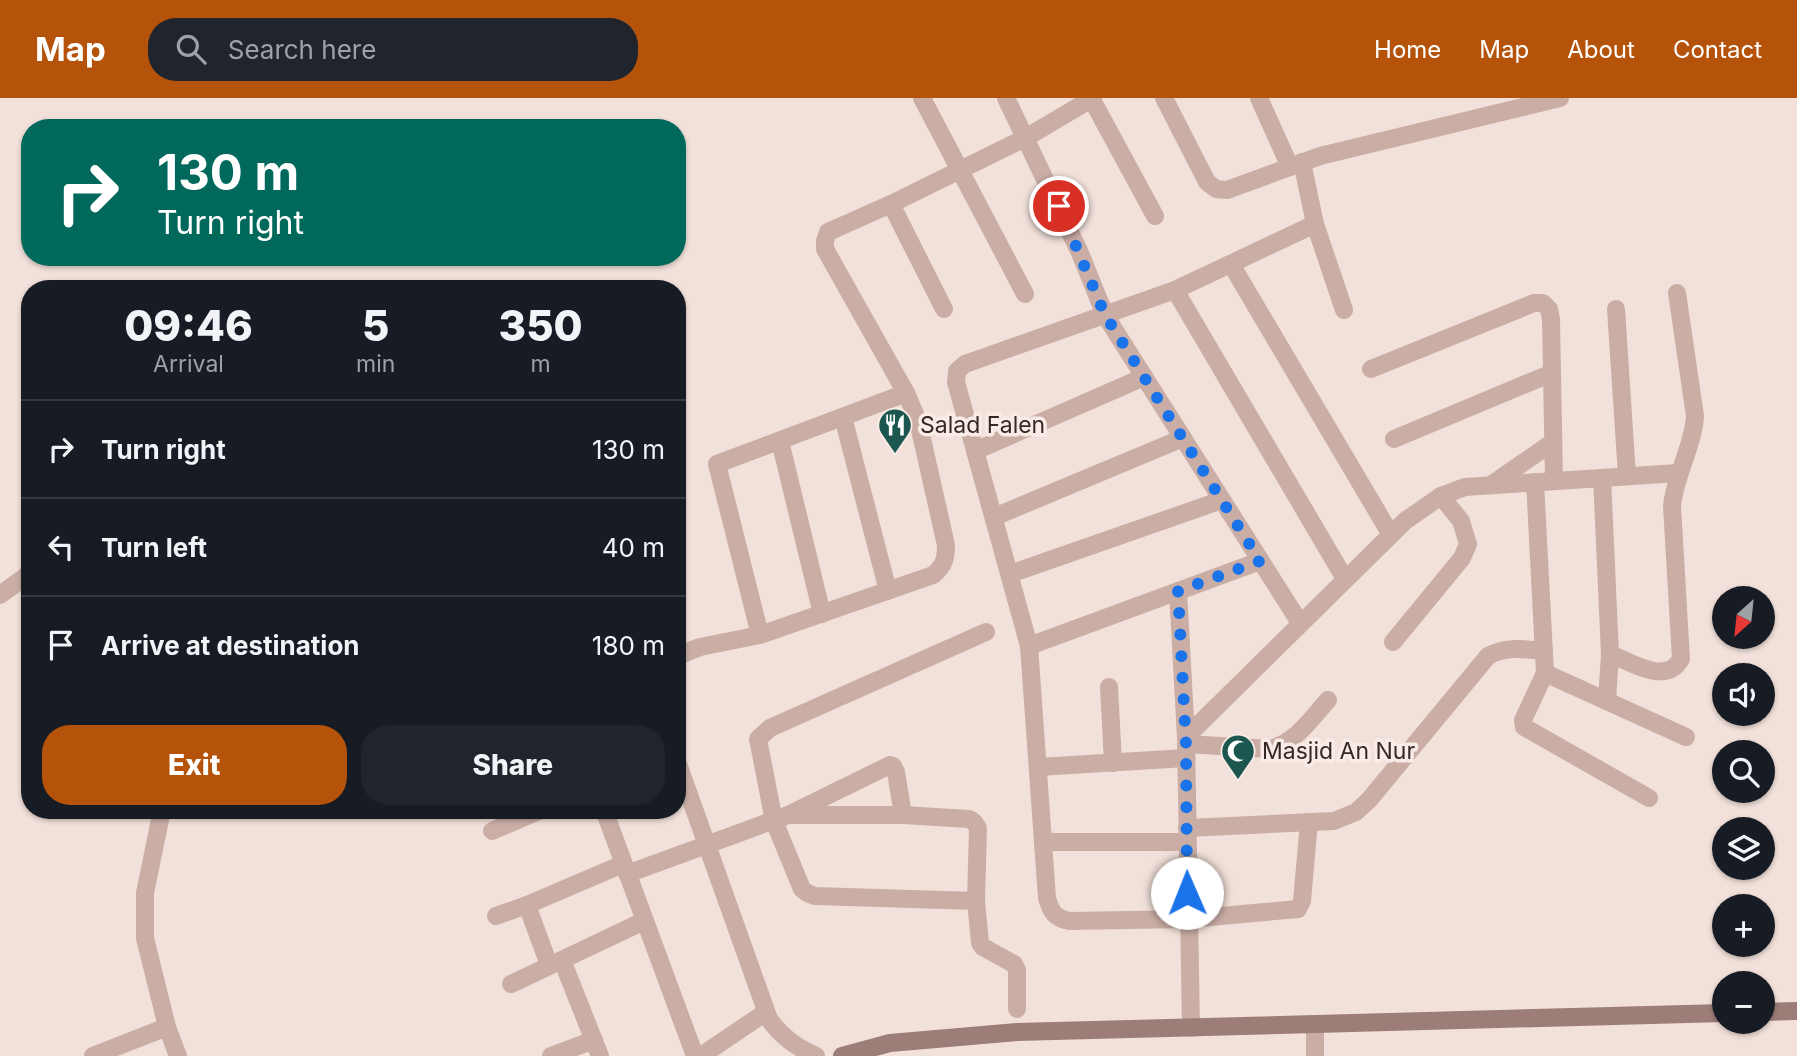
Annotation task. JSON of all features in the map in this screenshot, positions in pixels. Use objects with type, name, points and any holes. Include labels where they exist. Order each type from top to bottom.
[{"type":"street","points":[[922,98],[1025,294]]},
{"type":"street","points":[[1006,98],[1027,137],[1080,253],[1105,315],[1300,624]]},
{"type":"street","points":[[686,652],[700,647],[760,635],[933,575],[942,568],[946,558],[946,545],[918,421],[906,393],[825,250],[828,232],[1027,137],[1092,98],[1155,216]]},
{"type":"street","points":[[1164,98],[1207,182],[1216,189],[1227,190],[1320,156],[1560,98]]},
{"type":"street","points":[[1259,98],[1296,165],[1344,310]]},
{"type":"street","points":[[891,204],[944,309]]},
{"type":"street","points":[[1308,822],[1300,908],[1188,919],[1069,921],[1059,919],[1050,910],[1029,646],[956,382],[957,371],[965,364],[1175,290],[1315,224]]},
{"type":"street","points":[[1231,264],[1391,535]]},
{"type":"street","points":[[1175,290],[1345,579]]},
{"type":"street","points":[[1610,654],[1665,673],[1677,666],[1681,659],[1672,506],[1674,486],[1691,438],[1695,416],[1677,293]]},
{"type":"street","points":[[1371,369],[1534,303],[1543,303],[1549,309],[1551,319],[1554,481]]},
{"type":"street","points":[[1616,309],[1627,476]]},
{"type":"street","points":[[1394,439],[1552,373]]},
{"type":"street","points":[[975,451],[1144,377]]},
{"type":"street","points":[[760,635],[717,464],[906,393]]},
{"type":"street","points":[[843,417],[888,591]]},
{"type":"street","points":[[994,517],[1183,438]]},
{"type":"street","points":[[780,441],[822,614]]},
{"type":"street","points":[[1491,485],[1553,442]]},
{"type":"street","points":[[1186,747],[1345,579],[1405,521],[1441,496],[1465,487],[1678,473]]},
{"type":"street","points":[[1602,478],[1610,654],[1607,701]]},
{"type":"street","points":[[1535,482],[1545,673],[1524,720],[1524,727],[1649,798]]},
{"type":"street","points":[[1393,642],[1462,558],[1468,544],[1461,521],[1441,496]]},
{"type":"street","points":[[1010,574],[1222,500]]},
{"type":"street","points":[[1029,646],[1260,561]]},
{"type":"street","points":[[0,594],[21,579]]},
{"type":"street","points":[[1178,591],[1186,747],[1191,1028]]},
{"type":"street","points":[[976,901],[815,896],[807,893],[802,889],[758,739],[763,733],[986,632]]},
{"type":"street","points":[[1043,842],[1187,835],[1334,821],[1347,817],[1363,806],[1488,656],[1500,650],[1517,648],[1544,651]]},
{"type":"street","points":[[1545,673],[1686,737]]},
{"type":"street","points":[[1109,687],[1113,763]]},
{"type":"street","points":[[1038,768],[1113,763],[1186,747],[1270,749],[1283,746],[1295,737],[1328,700]]},
{"type":"street","points":[[496,916],[625,869],[708,845],[781,818],[890,765],[896,772],[903,815]]},
{"type":"street","points":[[686,785],[766,1012],[778,1033],[802,1050],[816,1056]]},
{"type":"street","points":[[781,818],[903,815],[969,819],[974,822],[978,828],[976,901],[980,943],[988,950],[1009,959],[1017,970],[1017,1009]]},
{"type":"street","points":[[160,819],[145,893],[145,938],[167,1027],[178,1056]]},
{"type":"street","points":[[492,831],[520,819]]},
{"type":"street","points":[[607,819],[695,1056]]},
{"type":"street","points":[[527,905],[597,1048],[551,1056]]},
{"type":"street","points":[[511,984],[644,921]]},
{"type":"street","points":[[1775,1012],[1797,1011]]},
{"type":"street","points":[[701,1056],[766,1012]]},
{"type":"street","points":[[842,1056],[891,1043],[1017,1032],[1712,1013]]},
{"type":"street","points":[[1315,1026],[1315,1056]]},
{"type":"street","points":[[93,1056],[167,1027]]},
{"type":"place","name":"Salad Falen","points":[[895,455]]},
{"type":"place","name":"Masjid An Nur","points":[[1238,781]]},
{"type":"route","points":[[1059,206],[1105,315],[1260,561],[1178,591],[1186,744],[1187,893]]}]
